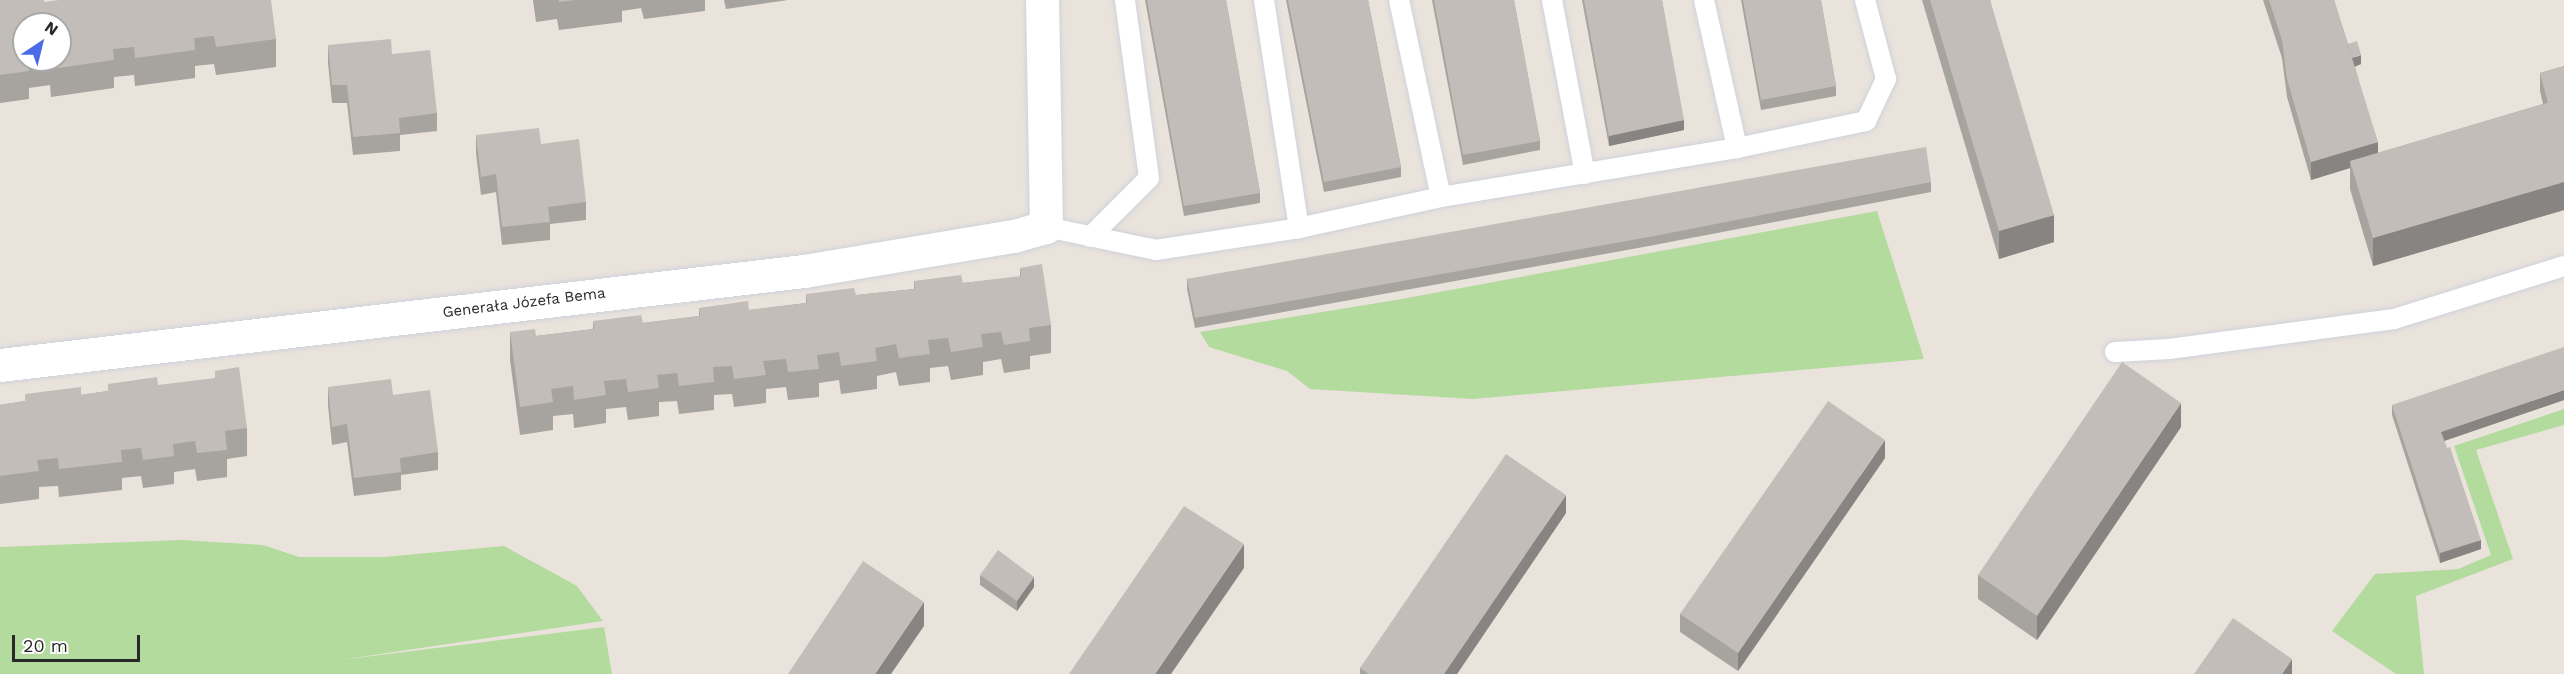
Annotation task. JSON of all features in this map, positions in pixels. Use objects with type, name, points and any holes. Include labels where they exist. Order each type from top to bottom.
[{"type":"street","points":[[1042,0],[1046,227]]},
{"type":"street","name":"Generała Józefa Bema","points":[[0,365],[804,271],[1014,236],[1046,227]]},
{"type":"lane","points":[[1090,237],[1149,178],[1125,0]]},
{"type":"lane","points":[[1264,0],[1299,228]]},
{"type":"lane","points":[[1399,0],[1441,197]]},
{"type":"lane","points":[[1552,0],[1585,174]]},
{"type":"lane","points":[[1704,0],[1737,148]]},
{"type":"lane","points":[[1046,227],[1156,250],[1299,228],[1441,197],[1737,148],[1866,121],[1886,79],[1865,0]]},
{"type":"lane","points":[[2115,352],[2169,349],[2394,318],[2564,266]]},
{"type":"green space","points":[[1877,211],[1924,359],[1473,399],[1310,389],[1287,371],[1209,347],[1200,332],[1396,300]]},
{"type":"green space","points":[[2564,409],[2564,425],[2476,450],[2513,559],[2416,596],[2424,674],[2396,674],[2332,631],[2375,574],[2458,569],[2491,555],[2454,446]]},
{"type":"green space","points":[[181,540],[263,545],[299,557],[384,557],[504,546],[577,586],[603,621],[340,660],[604,627],[612,674],[0,674],[0,547]]},
{"type":"building","points":[[0,0],[44,0],[44,2],[59,0],[271,0],[276,39],[216,47],[214,36],[194,38],[195,50],[135,58],[134,47],[113,49],[114,60],[72,66],[72,12],[12,12],[12,72],[22,72],[0,75]]},
{"type":"building","points":[[1147,0],[1226,0],[1260,193],[1184,206]]},
{"type":"building","points":[[1288,0],[1368,0],[1401,167],[1324,182]]},
{"type":"building","points":[[1434,0],[1514,0],[1540,141],[1463,155]]},
{"type":"building","points":[[1584,0],[1662,0],[1684,120],[1609,136]]},
{"type":"building","points":[[1743,0],[1821,0],[1836,86],[1761,100]]},
{"type":"building","points":[[1930,0],[1990,0],[2054,215],[1999,231]]},
{"type":"building","points":[[2269,0],[2334,0],[2378,142],[2311,162],[2287,79],[2282,40]]},
{"type":"building","points":[[391,39],[392,54],[430,50],[437,113],[399,118],[400,133],[353,137],[347,85],[332,85],[328,45]]},
{"type":"building","points":[[2357,41],[2361,55],[2352,58],[2348,44]]},
{"type":"building","points":[[2564,66],[2564,98],[2548,103],[2540,73]]},
{"type":"building","points":[[2564,98],[2564,182],[2373,238],[2350,161]]},
{"type":"building","points":[[539,128],[541,144],[579,139],[586,202],[548,207],[550,222],[502,227],[496,174],[481,177],[476,135]]},
{"type":"building","points":[[1926,147],[1931,182],[1649,237],[1195,318],[1187,279]]},
{"type":"building","points":[[1042,264],[1051,325],[1029,328],[1030,341],[1004,345],[1001,332],[981,334],[983,347],[951,352],[948,338],[928,340],[930,354],[899,358],[896,344],[875,348],[877,361],[841,366],[839,352],[817,355],[819,369],[788,372],[786,359],[763,361],[766,375],[734,379],[732,366],[713,367],[714,382],[679,386],[677,373],[657,375],[659,388],[628,392],[626,379],[604,381],[606,395],[574,400],[573,386],[551,389],[553,402],[520,407],[510,332],[535,329],[536,336],[594,329],[593,321],[641,315],[643,323],[700,316],[699,308],[748,301],[749,310],[807,303],[806,294],[854,288],[856,295],[915,289],[914,281],[961,275],[963,283],[1021,276],[1020,268]]},
{"type":"building","points":[[2564,347],[2564,390],[2441,432],[2447,448],[2450,447],[2481,540],[2440,553],[2392,405]]},
{"type":"building","points":[[2122,362],[2181,403],[2037,616],[1978,575]]},
{"type":"building","points":[[239,367],[247,428],[225,431],[227,450],[197,453],[195,441],[173,444],[174,456],[143,460],[141,448],[121,450],[122,462],[59,469],[58,458],[37,460],[39,471],[0,476],[0,405],[25,401],[25,394],[81,387],[81,395],[108,391],[108,384],[157,377],[158,385],[215,378],[215,371]]},
{"type":"building","points":[[391,379],[393,395],[430,390],[438,452],[400,458],[401,472],[354,478],[347,424],[332,427],[328,387]]},
{"type":"building","points":[[1828,401],[1885,440],[1738,653],[1680,614]]},
{"type":"building","points":[[1506,454],[1566,495],[1444,674],[1369,674],[1360,668]]},
{"type":"building","points":[[1184,506],[1244,544],[1155,674],[1069,674]]},
{"type":"building","points":[[998,550],[1034,577],[1017,601],[980,575]]},
{"type":"building","points":[[863,561],[924,602],[875,674],[788,674]]},
{"type":"building","points":[[2233,618],[2292,659],[2282,674],[2194,674]]}]
